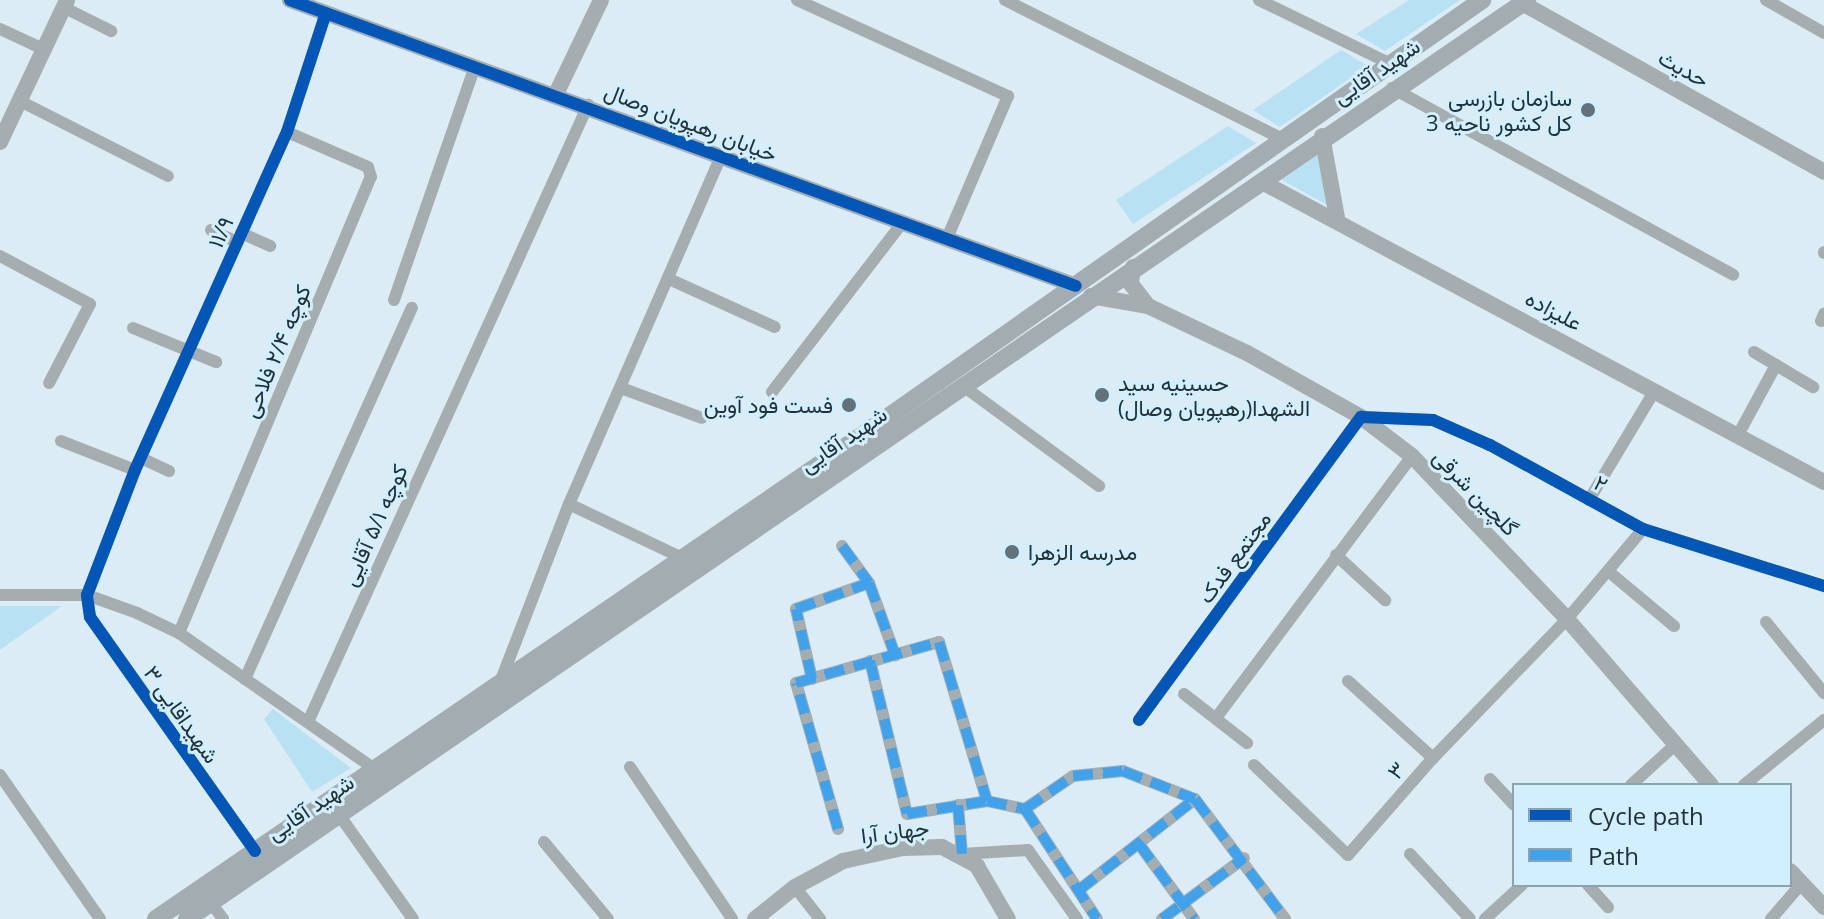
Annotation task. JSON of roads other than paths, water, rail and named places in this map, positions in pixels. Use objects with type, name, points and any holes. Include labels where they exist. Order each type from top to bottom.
[{"type":"main road","name":"شهید آقایی","points":[[156,919],[680,557],[963,386],[1284,140],[1482,0]]},
{"type":"main road","name":"شهید آقایی","points":[[187,919],[340,816],[797,489],[1084,291],[1133,267],[1262,182],[1392,88],[1524,2]]},
{"type":"street","name":"خیابان رهپویان وصال","points":[[290,0],[588,105],[1084,291],[1148,306]]},
{"type":"street","points":[[556,94],[601,0]]},
{"type":"street","points":[[797,0],[1008,96],[947,238]]},
{"type":"street","points":[[1005,0],[1284,140]]},
{"type":"street","points":[[1259,0],[1391,64]]},
{"type":"street","points":[[1766,0],[1824,33]]},
{"type":"street","name":"حدیث","points":[[1524,2],[1824,172]]},
{"type":"street","points":[[0,142],[65,4],[111,31]]},
{"type":"street","name":"۱۱/۹","points":[[87,595],[138,464],[287,132],[326,13]]},
{"type":"street","points":[[0,29],[43,49]]},
{"type":"street","points":[[394,300],[475,66]]},
{"type":"street","points":[[1392,88],[1733,275]]},
{"type":"street","points":[[18,100],[168,176]]},
{"type":"street","name":"کوچه ۵/۱ آقایی","points":[[308,722],[588,105]]},
{"type":"street","name":"کوچه ۲/۴ فلاحی","points":[[179,633],[371,177],[368,167],[287,132]]},
{"type":"street","points":[[1322,136],[1337,218]]},
{"type":"street","points":[[501,680],[569,504],[721,156]]},
{"type":"street","name":"علیزاده","points":[[1262,182],[1337,218],[1824,482]]},
{"type":"street","points":[[772,392],[903,222]]},
{"type":"street","points":[[211,230],[270,246]]},
{"type":"street","points":[[0,256],[90,304],[49,383]]},
{"type":"street","points":[[1133,267],[1131,284],[1148,306]]},
{"type":"street","points":[[669,279],[775,327]]},
{"type":"street","name":"گلچین شرقی","points":[[1148,306],[1361,417],[1412,456],[1567,619],[1709,783]]},
{"type":"street","points":[[245,679],[412,308]]},
{"type":"street","points":[[133,328],[216,362]]},
{"type":"street","points":[[1754,352],[1813,387]]},
{"type":"street","points":[[1738,435],[1776,365]]},
{"type":"street","points":[[963,386],[1099,486]]},
{"type":"street","points":[[621,388],[702,418]]},
{"type":"street","points":[[1589,500],[1655,390]]},
{"type":"street","name":"۲","points":[[1361,417],[1433,420],[1643,529],[1824,586]]},
{"type":"street","name":"مجتمع فدک","points":[[1139,720],[1361,417]]},
{"type":"street","points":[[61,441],[169,471]]},
{"type":"street","points":[[1216,718],[1412,456]]},
{"type":"street","points":[[569,504],[680,557]]},
{"type":"street","name":"۳","points":[[1254,765],[1348,855],[1433,758],[1567,619],[1643,529]]},
{"type":"street","points":[[842,546],[869,583],[895,655]]},
{"type":"street","points":[[1336,555],[1385,600]]},
{"type":"street","points":[[1608,571],[1674,626]]},
{"type":"street","points":[[812,679],[796,609],[869,583]]},
{"type":"street","points":[[0,595],[87,595],[179,633],[373,768]]},
{"type":"street","name":"۳ شهیداقایی","points":[[87,595],[90,617],[255,851]]},
{"type":"street","points":[[1766,622],[1824,693]]},
{"type":"street","points":[[838,829],[796,683],[939,642],[987,801]]},
{"type":"street","points":[[870,661],[907,814],[987,801],[1025,809],[1097,919]]},
{"type":"street","points":[[1348,681],[1433,758]]},
{"type":"street","points":[[1184,694],[1247,743]]},
{"type":"street","points":[[1746,783],[1824,720]]},
{"type":"street","points":[[1633,783],[1676,744]]},
{"type":"street","points":[[630,767],[732,919]]},
{"type":"street","points":[[1025,809],[1073,776],[1123,771],[1195,799],[1244,858],[1285,919]]},
{"type":"street","points":[[0,775],[100,919]]},
{"type":"street","points":[[1490,779],[1512,803]]},
{"type":"street","points":[[1079,890],[1195,799]]},
{"type":"street","points":[[958,805],[962,854],[977,866],[1008,919]]},
{"type":"street","points":[[340,816],[413,919]]},
{"type":"street","points":[[544,842],[608,919]]},
{"type":"street","points":[[1139,844],[1194,919]]},
{"type":"street","name":"جهان آرا","points":[[755,919],[795,887],[843,861],[871,853],[942,847],[962,854],[1028,850],[1077,919]]},
{"type":"street","points":[[1410,854],[1470,919]]},
{"type":"street","points":[[1162,919],[1244,858]]},
{"type":"street","points":[[1796,877],[1824,907]]},
{"type":"street","points":[[795,887],[820,919]]},
{"type":"street","points":[[1485,919],[1520,887]]},
{"type":"street","points":[[1590,887],[1608,907]]},
{"type":"street","points":[[1771,919],[1790,887]]},
{"type":"street","points":[[211,903],[223,919]]},
{"type":"place","name":"سازمان بازرسی کل کشور ناحیه 3","points":[[1588,110]]},
{"type":"place","name":"حسینیه سید الشهدا(رهپویان وصال)","points":[[1102,395]]},
{"type":"place","name":"فست فود آوین","points":[[849,405]]},
{"type":"place","name":"مدرسه الزهرا","points":[[1012,552]]}]
